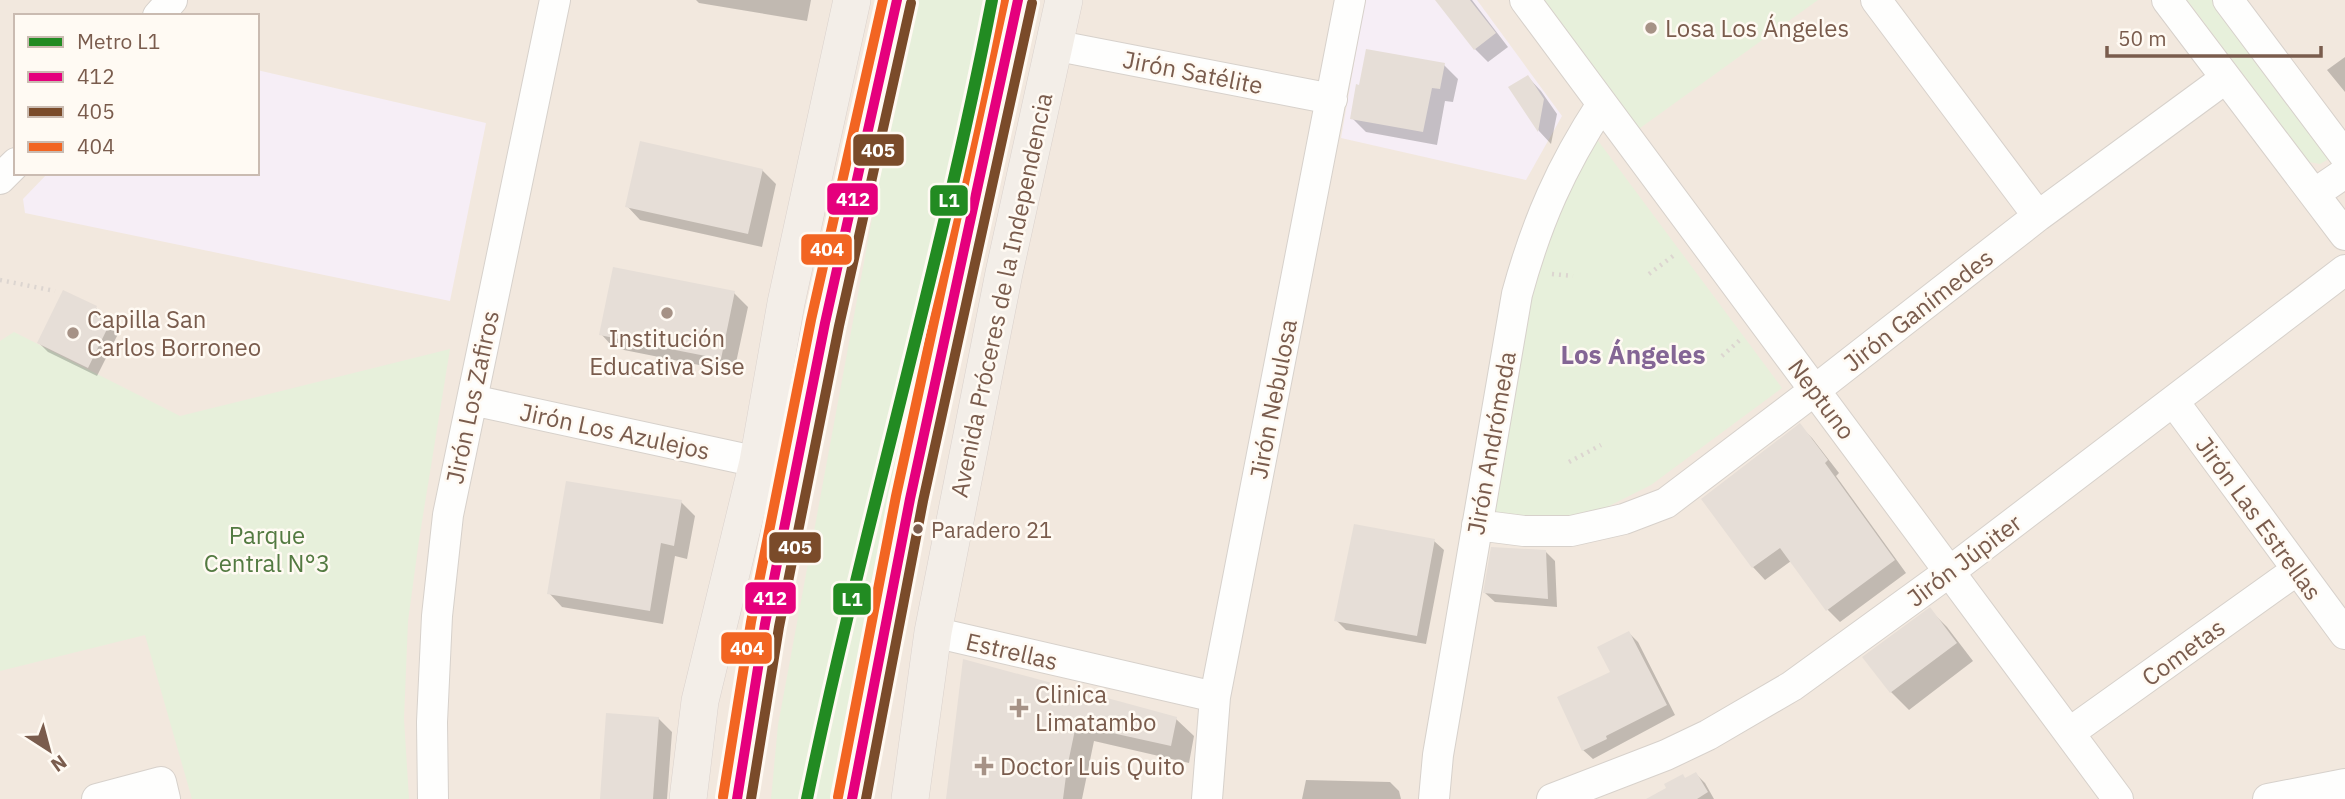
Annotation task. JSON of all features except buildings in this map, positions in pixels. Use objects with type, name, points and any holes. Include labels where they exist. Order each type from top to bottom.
[{"type":"main road","points":[[688,799],[700,701],[758,462],[786,303],[852,0]]},
{"type":"main road","points":[[737,799],[744,738],[758,662],[825,323],[897,0]]},
{"type":"main road","name":"Avenida Próceres de la Independencia","points":[[852,799],[910,503],[1018,0]]},
{"type":"main road","name":"Avenida Próceres de la Independencia","points":[[910,799],[933,632],[1004,273],[1064,0]]},
{"type":"street","points":[[160,14],[172,0]]},
{"type":"street","name":"Jirón Los Zafiros","points":[[433,799],[432,723],[437,616],[448,515],[555,0]]},
{"type":"street","name":"Jirón Nebulosa","points":[[1207,799],[1215,697],[1350,0]]},
{"type":"street","name":"Neptuno","points":[[1525,0],[2118,799]]},
{"type":"street","points":[[1876,0],[2038,216]]},
{"type":"street","points":[[2167,0],[2345,235]]},
{"type":"street","points":[[2228,0],[2345,156]]},
{"type":"street","name":"Jirón Satélite","points":[[1053,46],[1332,99]]},
{"type":"street","name":"Jirón Ganímedes","points":[[1477,525],[1524,531],[1571,531],[1624,519],[1666,503],[2038,216],[2226,78]]},
{"type":"street","name":"Jirón Andrómeda","points":[[1434,799],[1438,755],[1517,294],[1546,203],[1575,145],[1602,104]]},
{"type":"street","points":[[0,179],[14,165]]},
{"type":"street","points":[[2314,194],[2345,173]]},
{"type":"street","name":"Jirón Júpiter","points":[[1552,799],[1666,755],[1750,712],[1791,686],[1949,572],[2345,270]]},
{"type":"street","name":"Jirón Los Azulejos","points":[[472,400],[758,462]]},
{"type":"street","name":"Jirón Las Estrellas","points":[[2174,402],[2345,634]]},
{"type":"street","name":"Cometas","points":[[2069,733],[2297,570]]},
{"type":"street","name":"Estrellas","points":[[933,632],[1215,697]]},
{"type":"street","points":[[2268,799],[2345,783]]},
{"type":"street","points":[[97,799],[163,791]]},
{"type":"path","points":[[0,280],[55,290]]},
{"type":"path","points":[[1570,462],[1601,445]]},
{"type":"shaded area","points":[[0,0],[2345,0],[2345,799],[0,799]]},
{"type":"shaded area","points":[[1365,0],[1477,0],[1562,116],[1526,180],[1341,138]]},
{"type":"shaded area","points":[[259,70],[486,123],[450,301],[25,213],[23,199],[46,175],[259,175]]},
{"type":"green space","points":[[919,0],[999,0],[972,116],[836,799],[771,799],[778,725],[882,165]]},
{"type":"green space","points":[[1530,0],[1818,0],[1636,131]]},
{"type":"green space","points":[[2187,0],[2216,0],[2332,157],[2320,164],[2309,162]]},
{"type":"green space","points":[[1596,138],[1782,388],[1651,485],[1597,512],[1515,524],[1497,517],[1492,508],[1527,299],[1546,236]]},
{"type":"green space","name":"Parque Central N°3","points":[[14,332],[180,416],[450,349],[408,621],[404,719],[409,799],[192,799],[145,635],[0,671],[0,341]]},
{"type":"metro line","name":"L1","points":[[807,799],[852,599],[949,201],[992,0]]},
{"type":"transit line","name":"404","points":[[723,797],[751,622],[811,320],[883,0]]},
{"type":"transit line","name":"412","points":[[737,799],[765,624],[825,323],[897,0]]},
{"type":"transit line","name":"404","points":[[838,797],[896,496],[1004,0]]},
{"type":"transit line","name":"412","points":[[852,799],[910,499],[1018,0]]},
{"type":"transit line","name":"405","points":[[751,799],[779,627],[839,326],[911,3]]},
{"type":"transit line","name":"405","points":[[866,799],[923,501],[1032,3]]},
{"type":"place","name":"Losa Los Ángeles","points":[[1651,28]]},
{"type":"place","name":"Institución Educativa Sise","points":[[667,313]]},
{"type":"place","name":"Capilla San Carlos Borroneo","points":[[73,333]]},
{"type":"place","name":"Paradero 21","points":[[918,529]]},
{"type":"place","name":"Clinica Limatambo","points":[[1019,708]]},
{"type":"place","name":"Doctor Luis Quito","points":[[984,766]]},
{"type":"district","name":"Los Ángeles","points":[[1633,354]]}]
